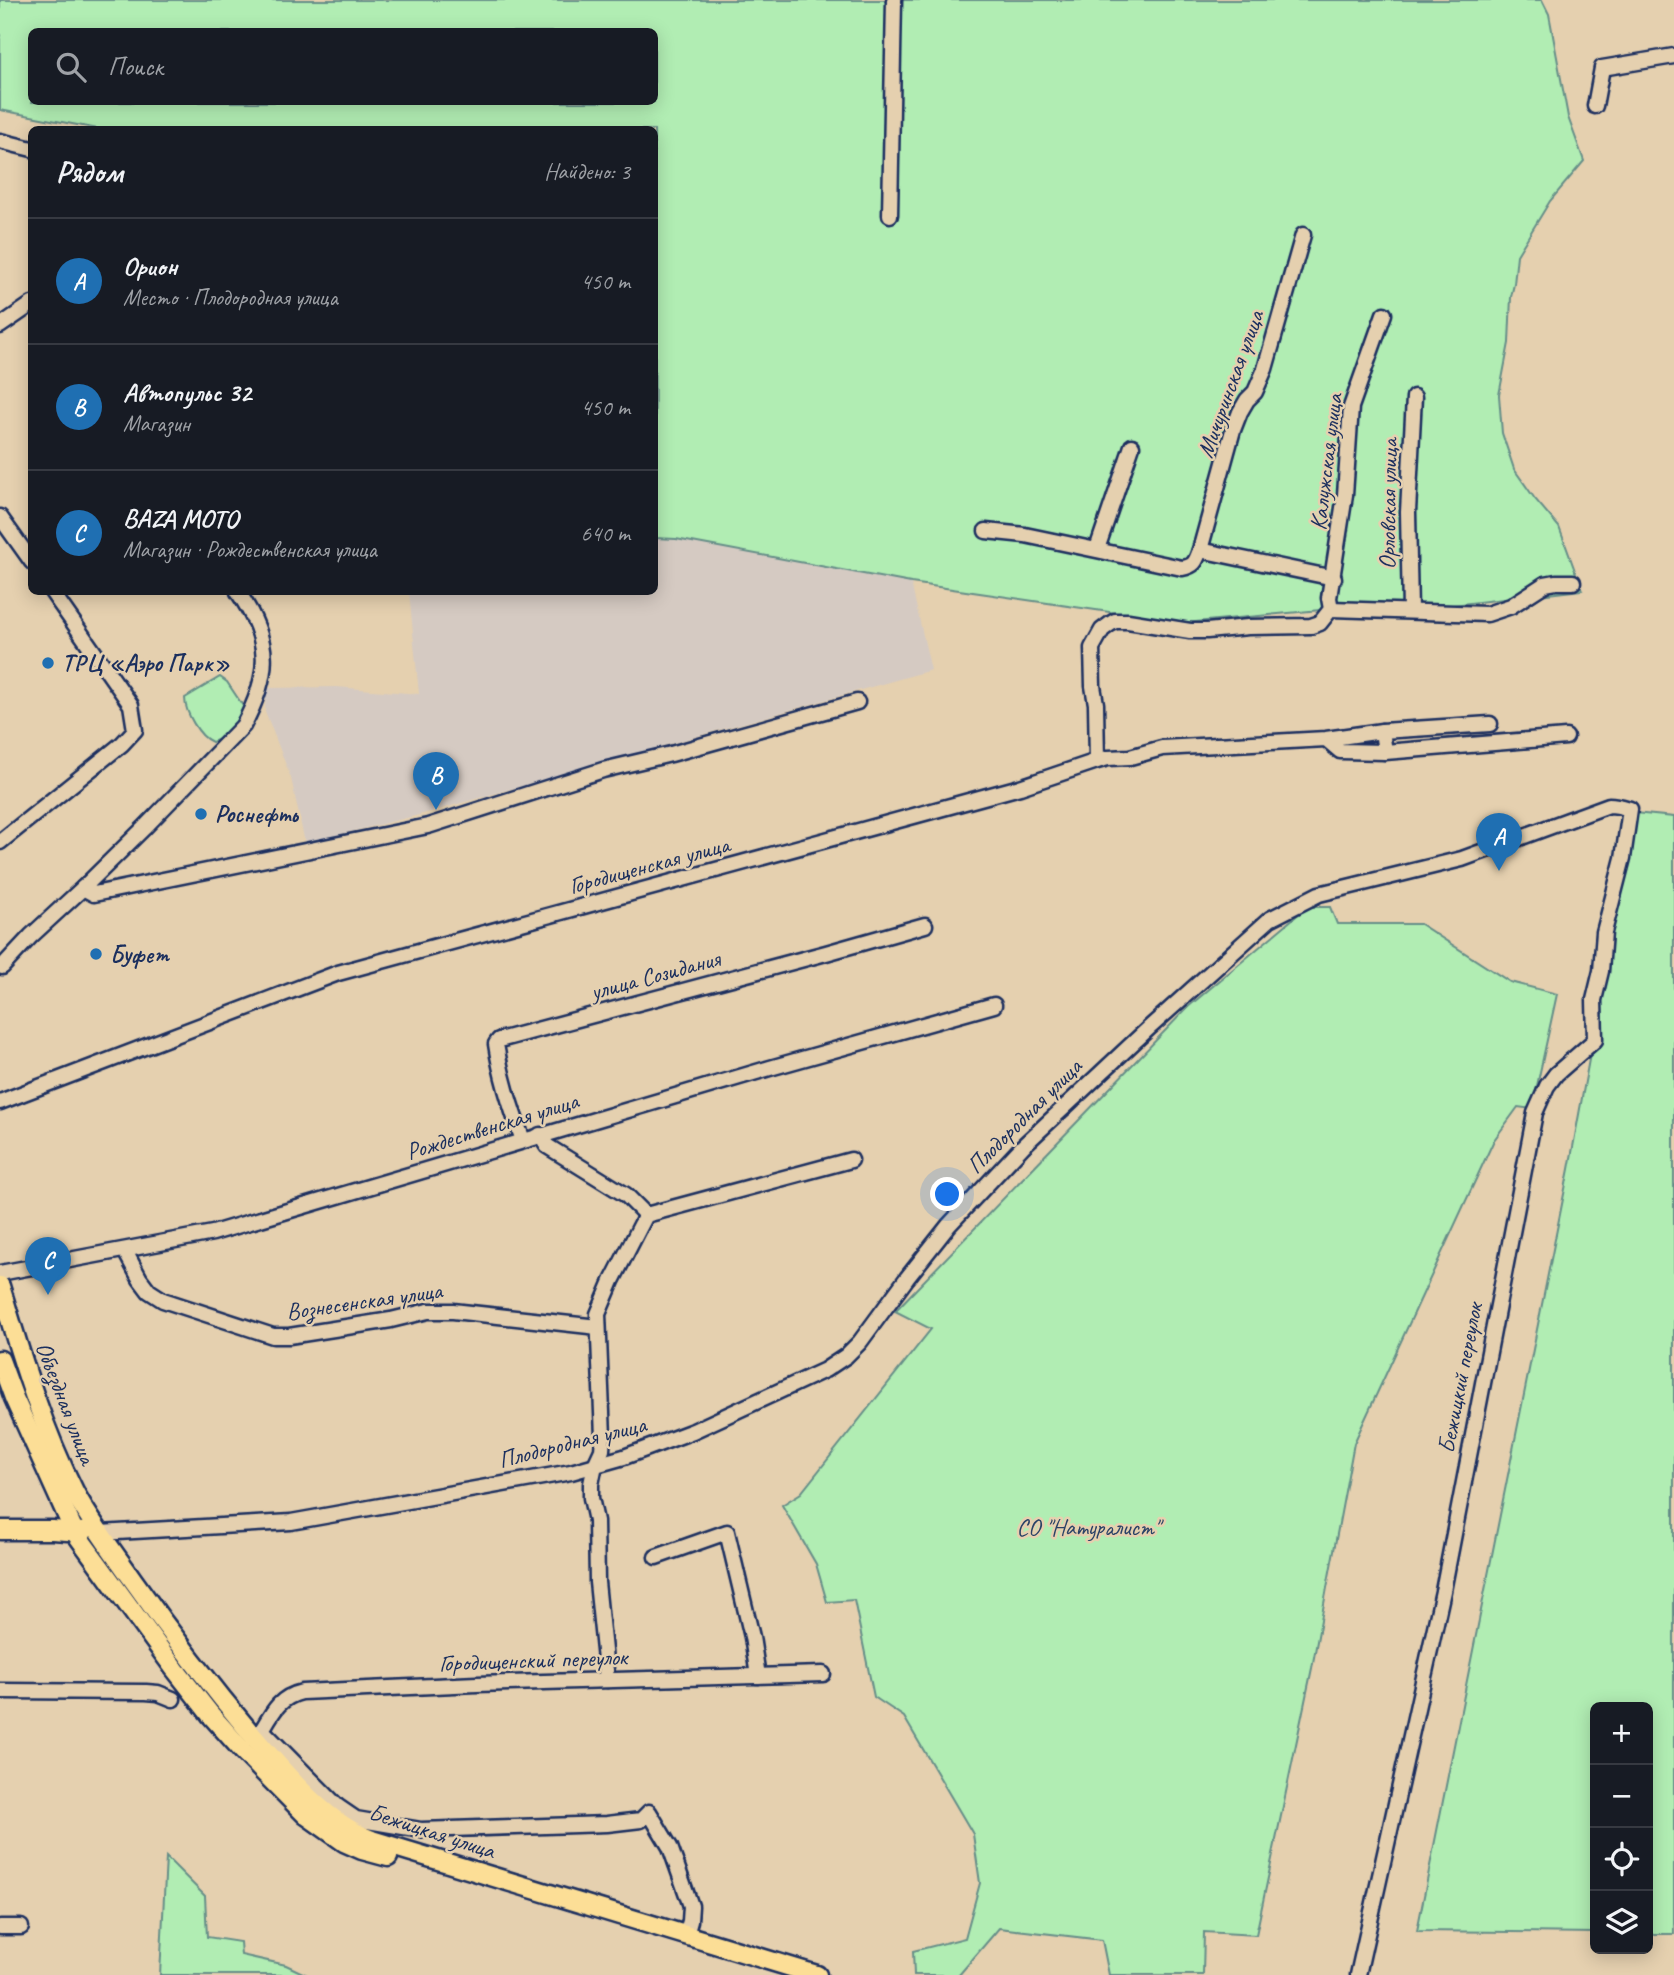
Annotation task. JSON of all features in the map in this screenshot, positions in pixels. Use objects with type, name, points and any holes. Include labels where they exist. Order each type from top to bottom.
[{"type":"main road","name":"Объездная улица","points":[[0,1286],[27,1377],[48,1433],[75,1493],[100,1533]]},
{"type":"main road","name":"Объездная улица","points":[[0,1360],[74,1531]]},
{"type":"main road","points":[[0,1530],[100,1533]]},
{"type":"main road","name":"Бежицкая улица","points":[[74,1531],[210,1714],[306,1815],[344,1842],[362,1850],[775,1975]]},
{"type":"main road","name":"Бежицкая улица","points":[[100,1533],[211,1686],[286,1774],[348,1829],[372,1840],[817,1975]]},
{"type":"street","points":[[890,215],[894,0]]},
{"type":"street","points":[[1595,106],[1602,68],[1674,56]]},
{"type":"street","points":[[0,141],[28,148]]},
{"type":"street","name":"Мичуринская улица","points":[[1200,550],[1233,430],[1240,412],[1255,392],[1265,369],[1303,235]]},
{"type":"street","points":[[0,326],[28,307]]},
{"type":"street","name":"Калужская улица","points":[[1331,610],[1329,598],[1345,495],[1351,407],[1384,314]]},
{"type":"street","name":"Орловская улица","points":[[1410,611],[1408,512],[1414,397]]},
{"type":"street","points":[[1097,549],[1132,446]]},
{"type":"street","points":[[0,517],[28,556]]},
{"type":"street","points":[[986,531],[1024,535],[1182,568],[1192,566],[1200,550],[1334,578]]},
{"type":"street","points":[[1097,761],[1092,648],[1102,630],[1115,621],[1199,631],[1311,626],[1320,623],[1331,610],[1487,614],[1511,606],[1545,584],[1573,582]]},
{"type":"street","points":[[0,842],[122,744],[135,730],[131,705],[54,595]]},
{"type":"street","points":[[1,968],[144,828],[243,726],[264,675],[263,645],[251,611],[240,595]]},
{"type":"street","points":[[83,888],[94,894],[428,826],[603,770],[858,702]]},
{"type":"street","name":"Городищенская улица","points":[[0,1102],[338,973],[1020,787],[1108,758],[1130,757],[1162,748],[1490,724]]},
{"type":"street","points":[[1382,731],[1385,752]]},
{"type":"street","name":"Городищенская улица","points":[[1326,738],[1340,751],[1385,752],[1566,737]]},
{"type":"street","name":"Плодородная улица","points":[[100,1533],[291,1522],[532,1479],[595,1465],[655,1446],[705,1426],[825,1370],[846,1356],[860,1342],[949,1225],[1024,1146],[1139,1037],[1270,919],[1319,894],[1462,859],[1609,805],[1630,809]]},
{"type":"street","name":"Бежицкий переулок","points":[[1358,1975],[1443,1591],[1535,1113],[1547,1086],[1556,1074],[1595,1040],[1594,1000],[1601,971],[1604,932],[1623,858],[1630,809]]},
{"type":"street","name":"улица Созидания","points":[[523,1140],[499,1064],[496,1044],[499,1040],[925,925]]},
{"type":"street","name":"Рождественская улица","points":[[0,1273],[225,1230],[540,1135],[994,1005]]},
{"type":"street","points":[[540,1135],[547,1146],[626,1195],[646,1215]]},
{"type":"street","points":[[607,1680],[591,1483],[602,1450],[603,1437],[598,1314],[612,1281],[646,1215],[851,1160]]},
{"type":"street","name":"Вознесенская улица","points":[[125,1251],[149,1291],[163,1300],[273,1336],[289,1336],[391,1320],[428,1311],[453,1311],[598,1326]]},
{"type":"street","points":[[656,1558],[726,1532],[752,1637],[758,1676]]},
{"type":"street","name":"Городищенский переулок","points":[[686,1935],[691,1906],[670,1847],[649,1812],[641,1820],[618,1823],[471,1829],[421,1830],[356,1819],[337,1806],[262,1730],[284,1699],[302,1692],[824,1674]]},
{"type":"street","points":[[0,1691],[146,1692],[173,1699]]},
{"type":"street","points":[[0,1927],[20,1927]]},
{"type":"shaded area","points":[[658,538],[676,539],[911,583],[931,670],[423,814],[305,843],[291,778],[265,711],[266,688],[337,687],[419,694],[409,595],[658,595]]},
{"type":"green space","points":[[0,0],[1542,0],[1549,14],[1568,117],[1584,161],[1550,201],[1517,255],[1511,297],[1509,343],[1499,395],[1502,433],[1514,469],[1559,527],[1582,590],[1410,610],[1331,609],[1185,623],[911,583],[676,539],[658,538],[658,126],[82,126],[0,110]]},
{"type":"green space","points":[[220,677],[227,682],[245,709],[232,729],[212,742],[202,735],[194,723],[187,710],[185,698]]},
{"type":"green space","points":[[1634,813],[1674,817],[1674,1934],[1653,1934],[1653,1702],[1590,1702],[1590,1933],[1417,1931],[1569,1169]]},
{"type":"green space","name":"СО \"Натуралист\"","points":[[1307,907],[1330,907],[1337,924],[1420,924],[1510,982],[1557,994],[1532,1109],[1518,1107],[1494,1140],[1354,1443],[1312,1668],[1256,1935],[1204,1932],[1203,1975],[1109,1975],[1102,1940],[999,1928],[959,1975],[914,1975],[913,1951],[965,1938],[980,1883],[973,1834],[904,1717],[874,1697],[854,1600],[827,1602],[816,1564],[782,1505],[801,1493],[931,1329],[895,1311],[1188,1007]]},
{"type":"green space","points":[[166,1857],[205,1896],[207,1937],[240,1942],[241,1955],[286,1965],[307,1975],[160,1975]]},
{"type":"place","name":"ТРЦ «Аэро Парк»","points":[[48,663]]},
{"type":"place","name":"Автопульс 32","points":[[436,810]]},
{"type":"place","name":"Роснефть","points":[[201,814]]},
{"type":"place","name":"Орион","points":[[1499,871]]},
{"type":"place","name":"Буфет","points":[[96,954]]},
{"type":"place","name":"BAZA MOTO","points":[[48,1295]]}]
